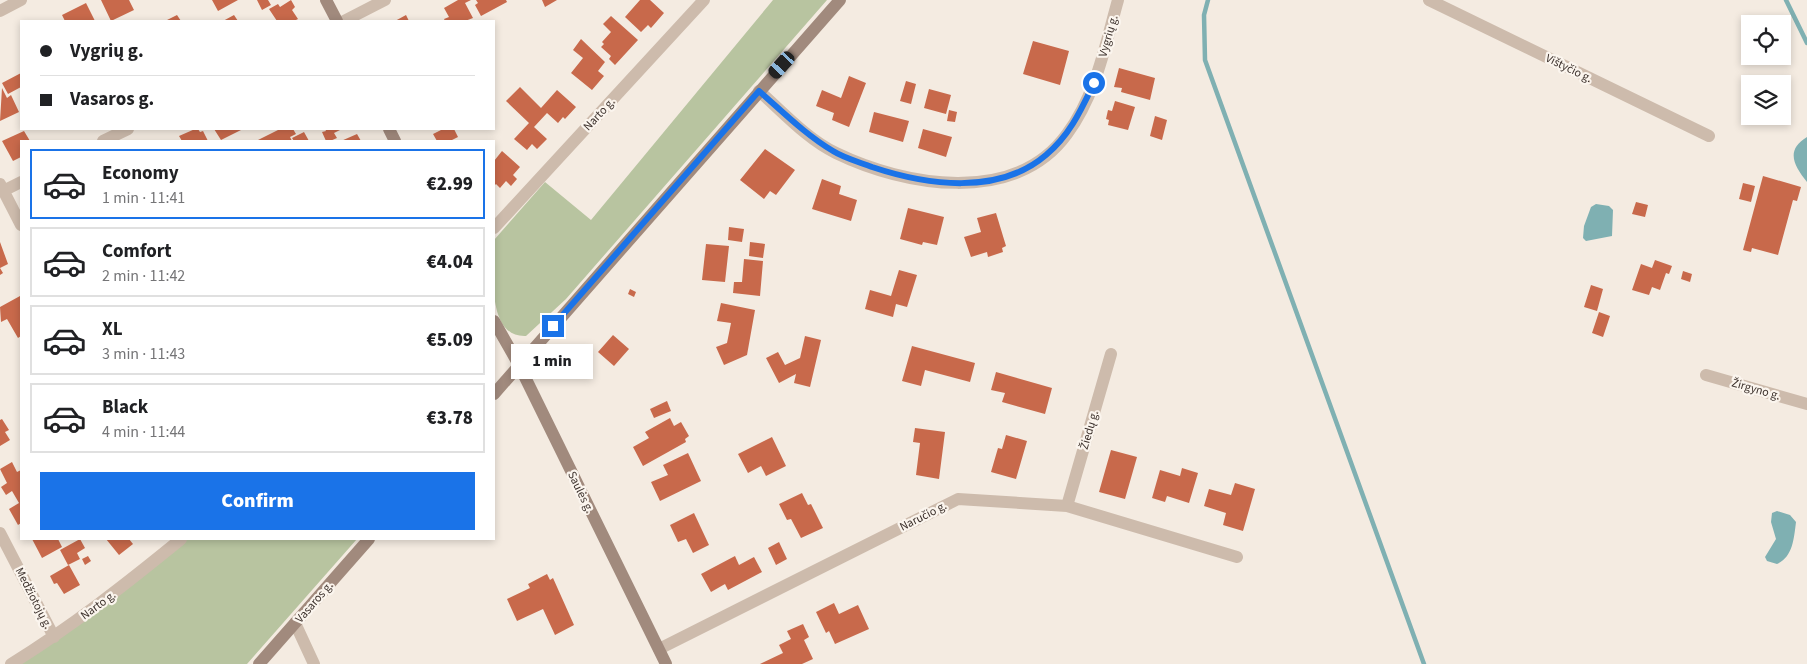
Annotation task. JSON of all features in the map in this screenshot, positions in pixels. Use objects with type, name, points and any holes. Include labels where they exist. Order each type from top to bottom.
[{"type":"main road","points":[[326,0],[336,20]]},
{"type":"main road","points":[[495,393],[840,0]]},
{"type":"main road","name":"Saulės g.","points":[[495,323],[519,365],[666,664]]},
{"type":"main road","name":"Vasaros g.","points":[[259,664],[367,540]]},
{"type":"street","points":[[0,11],[22,0]]},
{"type":"street","points":[[346,20],[385,0]]},
{"type":"street","name":"Narto g.","points":[[495,227],[704,0]]},
{"type":"street","name":"Vygrių g.","points":[[759,91],[812,137],[834,152],[863,164],[906,177],[943,183],[993,180],[1010,176],[1045,156],[1066,135],[1097,77],[1118,0]]},
{"type":"street","name":"Vištyčio g.","points":[[1429,0],[1709,136]]},
{"type":"street","points":[[105,140],[126,130]]},
{"type":"street","points":[[20,182],[2,188],[20,223]]},
{"type":"street","name":"Žiedų g.","points":[[1067,506],[1112,354]]},
{"type":"street","name":"Žirgyno g.","points":[[1706,375],[1807,404]]},
{"type":"street","name":"Naručio g.","points":[[659,649],[958,499],[1067,506],[1237,557]]},
{"type":"street","name":"Medžiotojų g.","points":[[0,532],[54,637]]},
{"type":"street","name":"Narto g.","points":[[11,664],[54,637],[124,586],[180,540]]},
{"type":"street","points":[[295,623],[314,664]]},
{"type":"green space","points":[[773,0],[827,0],[566,299],[526,336],[513,334],[504,326],[498,314],[495,299],[495,239],[545,182],[591,220]]},
{"type":"green space","points":[[186,540],[356,540],[247,664],[18,664]]},
{"type":"water","points":[[1807,137],[1807,182],[1795,164],[1794,153],[1800,142]]},
{"type":"water","points":[[1596,204],[1609,206],[1613,210],[1612,236],[1586,241],[1583,238],[1584,226],[1591,207]]},
{"type":"water","points":[[1777,511],[1790,515],[1796,522],[1790,552],[1777,564],[1767,561],[1765,557],[1776,539],[1771,522],[1772,513]]},
{"type":"building","points":[[101,0],[129,0],[134,10],[111,20]]},
{"type":"building","points":[[212,0],[238,0],[218,11]]},
{"type":"building","points":[[257,0],[268,0],[271,5],[262,10]]},
{"type":"building","points":[[291,0],[295,7],[292,10],[298,19],[276,20],[269,9],[278,4],[280,7]]},
{"type":"building","points":[[458,0],[471,0],[465,3],[473,18],[468,20],[444,20],[449,17],[444,8]]},
{"type":"building","points":[[476,0],[506,0],[507,2],[481,16],[475,5],[478,3]]},
{"type":"building","points":[[542,0],[557,0],[545,7]]},
{"type":"building","points":[[640,0],[650,0],[664,13],[651,28],[648,25],[641,32],[625,17]]},
{"type":"building","points":[[86,3],[94,20],[64,20],[62,15]]},
{"type":"building","points":[[177,15],[180,20],[167,20]]},
{"type":"building","points":[[234,15],[237,20],[225,20]]},
{"type":"building","points":[[406,15],[408,20],[397,20]]},
{"type":"building","points":[[611,16],[638,40],[615,65],[609,59],[611,56],[601,47],[604,44],[602,42],[611,32],[603,24]]},
{"type":"building","points":[[581,39],[605,62],[598,71],[604,76],[592,90],[571,73],[583,58],[573,50]]},
{"type":"building","points":[[1033,41],[1069,51],[1060,85],[1023,74]]},
{"type":"building","points":[[1119,68],[1155,78],[1150,100],[1121,92],[1122,88],[1114,87]]},
{"type":"building","points":[[20,74],[20,88],[8,94],[2,83]]},
{"type":"building","points":[[849,76],[866,83],[849,127],[832,120],[834,113],[816,106],[822,90],[841,98]]},
{"type":"building","points":[[906,81],[916,84],[911,104],[900,101]]},
{"type":"building","points":[[520,87],[541,108],[557,90],[576,107],[565,119],[563,117],[558,123],[547,113],[534,127],[547,139],[537,149],[532,144],[527,150],[514,139],[529,123],[506,101]]},
{"type":"building","points":[[2,88],[7,98],[11,95],[19,112],[0,121]]},
{"type":"building","points":[[929,89],[951,95],[946,114],[924,108]]},
{"type":"building","points":[[1115,101],[1135,107],[1128,130],[1108,125],[1109,120],[1106,119],[1108,110],[1112,111]]},
{"type":"building","points":[[949,110],[957,112],[955,122],[947,121]]},
{"type":"building","points":[[874,112],[909,121],[903,142],[869,132]]},
{"type":"building","points":[[1155,116],[1167,120],[1162,140],[1150,136]]},
{"type":"building","points":[[923,129],[952,137],[946,157],[918,148]]},
{"type":"building","points":[[193,130],[199,130],[200,132],[203,131],[208,140],[181,140],[179,136]]},
{"type":"building","points":[[215,130],[241,130],[221,140]]},
{"type":"building","points":[[278,130],[294,130],[296,134],[290,137],[292,140],[258,140]]},
{"type":"building","points":[[340,130],[334,133],[337,138],[332,140],[326,140],[322,132]]},
{"type":"building","points":[[441,130],[454,130],[458,137],[452,140],[436,140],[433,134]]},
{"type":"building","points":[[24,131],[29,140],[20,140],[20,158],[13,161],[2,141]]},
{"type":"building","points":[[304,132],[308,140],[293,140],[292,138]]},
{"type":"building","points":[[357,134],[360,140],[343,140]]},
{"type":"building","points":[[765,149],[795,170],[776,195],[770,191],[764,199],[740,180]]},
{"type":"building","points":[[502,151],[520,167],[513,175],[517,179],[511,186],[506,181],[500,188],[495,185],[495,160]]},
{"type":"building","points":[[1763,176],[1801,187],[1797,201],[1793,200],[1778,255],[1752,248],[1751,252],[1743,250]]},
{"type":"building","points":[[822,179],[841,186],[839,194],[857,200],[851,221],[812,209]]},
{"type":"building","points":[[1743,183],[1755,186],[1751,202],[1739,199]]},
{"type":"building","points":[[1636,202],[1648,205],[1645,217],[1632,214]]},
{"type":"building","points":[[908,208],[944,217],[937,245],[923,242],[922,245],[900,239]]},
{"type":"building","points":[[996,213],[1006,246],[1002,248],[1003,252],[988,257],[987,252],[971,257],[964,237],[981,232],[977,218]]},
{"type":"building","points":[[729,227],[744,229],[742,242],[728,240]]},
{"type":"building","points":[[0,242],[8,264],[0,268]]},
{"type":"building","points":[[750,242],[765,244],[763,258],[749,256]]},
{"type":"building","points":[[706,244],[729,246],[725,282],[702,280]]},
{"type":"building","points":[[744,259],[763,261],[760,296],[733,293],[734,282],[742,282]]},
{"type":"building","points":[[1655,260],[1672,266],[1669,274],[1666,273],[1660,290],[1652,287],[1649,295],[1632,290],[1641,264],[1652,268]]},
{"type":"building","points":[[899,270],[917,275],[907,307],[896,304],[893,317],[865,309],[870,290],[891,296]]},
{"type":"building","points":[[1683,271],[1692,274],[1690,282],[1681,279]]},
{"type":"building","points":[[1591,285],[1603,289],[1597,311],[1584,307]]},
{"type":"building","points":[[630,289],[636,292],[634,297],[628,294]]},
{"type":"building","points":[[20,296],[20,337],[18,338],[7,319],[1,322],[0,307]]},
{"type":"building","points":[[721,303],[755,310],[747,355],[724,365],[716,347],[727,343],[731,323],[717,321]]},
{"type":"building","points":[[1599,312],[1610,316],[1603,337],[1592,333]]},
{"type":"building","points":[[613,335],[629,349],[614,366],[598,352]]},
{"type":"building","points":[[805,336],[821,340],[810,387],[794,383],[796,374],[779,383],[766,358],[778,352],[785,365],[800,358]]},
{"type":"building","points":[[912,346],[975,363],[970,382],[925,370],[921,386],[902,381]]},
{"type":"building","points":[[996,372],[1052,388],[1045,414],[1002,402],[1005,393],[991,390]]},
{"type":"building","points":[[667,401],[671,411],[654,418],[650,409]]},
{"type":"building","points":[[670,418],[674,426],[681,422],[689,436],[685,439],[686,442],[643,466],[633,447],[649,438],[645,432]]},
{"type":"building","points":[[2,419],[9,430],[5,432],[10,440],[0,446],[0,420]]},
{"type":"building","points":[[915,428],[945,432],[939,479],[916,475],[920,443],[913,442]]},
{"type":"building","points":[[1006,435],[1027,441],[1016,479],[991,472],[998,448],[1002,449]]},
{"type":"building","points":[[772,437],[786,466],[766,476],[761,466],[748,473],[738,454]]},
{"type":"building","points":[[1111,450],[1137,457],[1125,499],[1099,492]]},
{"type":"building","points":[[688,453],[701,481],[660,501],[651,482],[668,475],[663,465]]},
{"type":"building","points":[[12,462],[17,472],[20,470],[20,524],[18,525],[9,509],[19,503],[12,491],[6,495],[1,487],[7,483],[0,469]]},
{"type":"building","points":[[1182,468],[1198,473],[1189,503],[1167,496],[1165,502],[1152,498],[1160,470],[1180,476]]},
{"type":"building","points":[[1235,483],[1255,489],[1243,531],[1223,525],[1226,513],[1204,506],[1209,489],[1231,495]]},
{"type":"building","points":[[802,493],[808,505],[811,504],[823,528],[801,538],[791,519],[787,520],[779,504]]},
{"type":"building","points":[[694,513],[709,545],[693,553],[686,539],[678,542],[670,525]]},
{"type":"building","points":[[33,540],[58,540],[62,547],[42,558]]},
{"type":"building","points":[[78,540],[81,540],[85,548],[77,553],[80,559],[68,565],[60,550]]},
{"type":"building","points":[[107,540],[130,540],[133,544],[119,555]]},
{"type":"building","points":[[779,542],[787,559],[776,565],[768,548]]},
{"type":"building","points":[[88,556],[91,561],[85,565],[82,559]]},
{"type":"building","points":[[735,556],[739,565],[754,557],[762,572],[728,590],[725,584],[711,592],[701,574]]},
{"type":"building","points":[[69,565],[80,585],[64,594],[57,583],[54,584],[50,576]]},
{"type":"building","points":[[547,574],[550,580],[553,578],[574,625],[555,635],[543,609],[517,621],[507,599],[530,588],[528,584]]},
{"type":"building","points":[[834,603],[839,614],[858,605],[869,629],[835,644],[829,631],[826,633],[816,612]]},
{"type":"building","points":[[803,624],[809,637],[804,640],[813,659],[802,664],[760,664],[783,653],[779,645],[791,639],[787,631]]},
{"type":"waterway","points":[[1208,0],[1204,15],[1205,60],[1424,664]]},
{"type":"waterway","points":[[1786,0],[1807,43]]},
{"type":"route","points":[[553,326],[759,91],[812,137],[834,152],[863,164],[906,177],[943,183],[976,183],[1010,176],[1045,156],[1066,135],[1078,116],[1094,83]]}]
